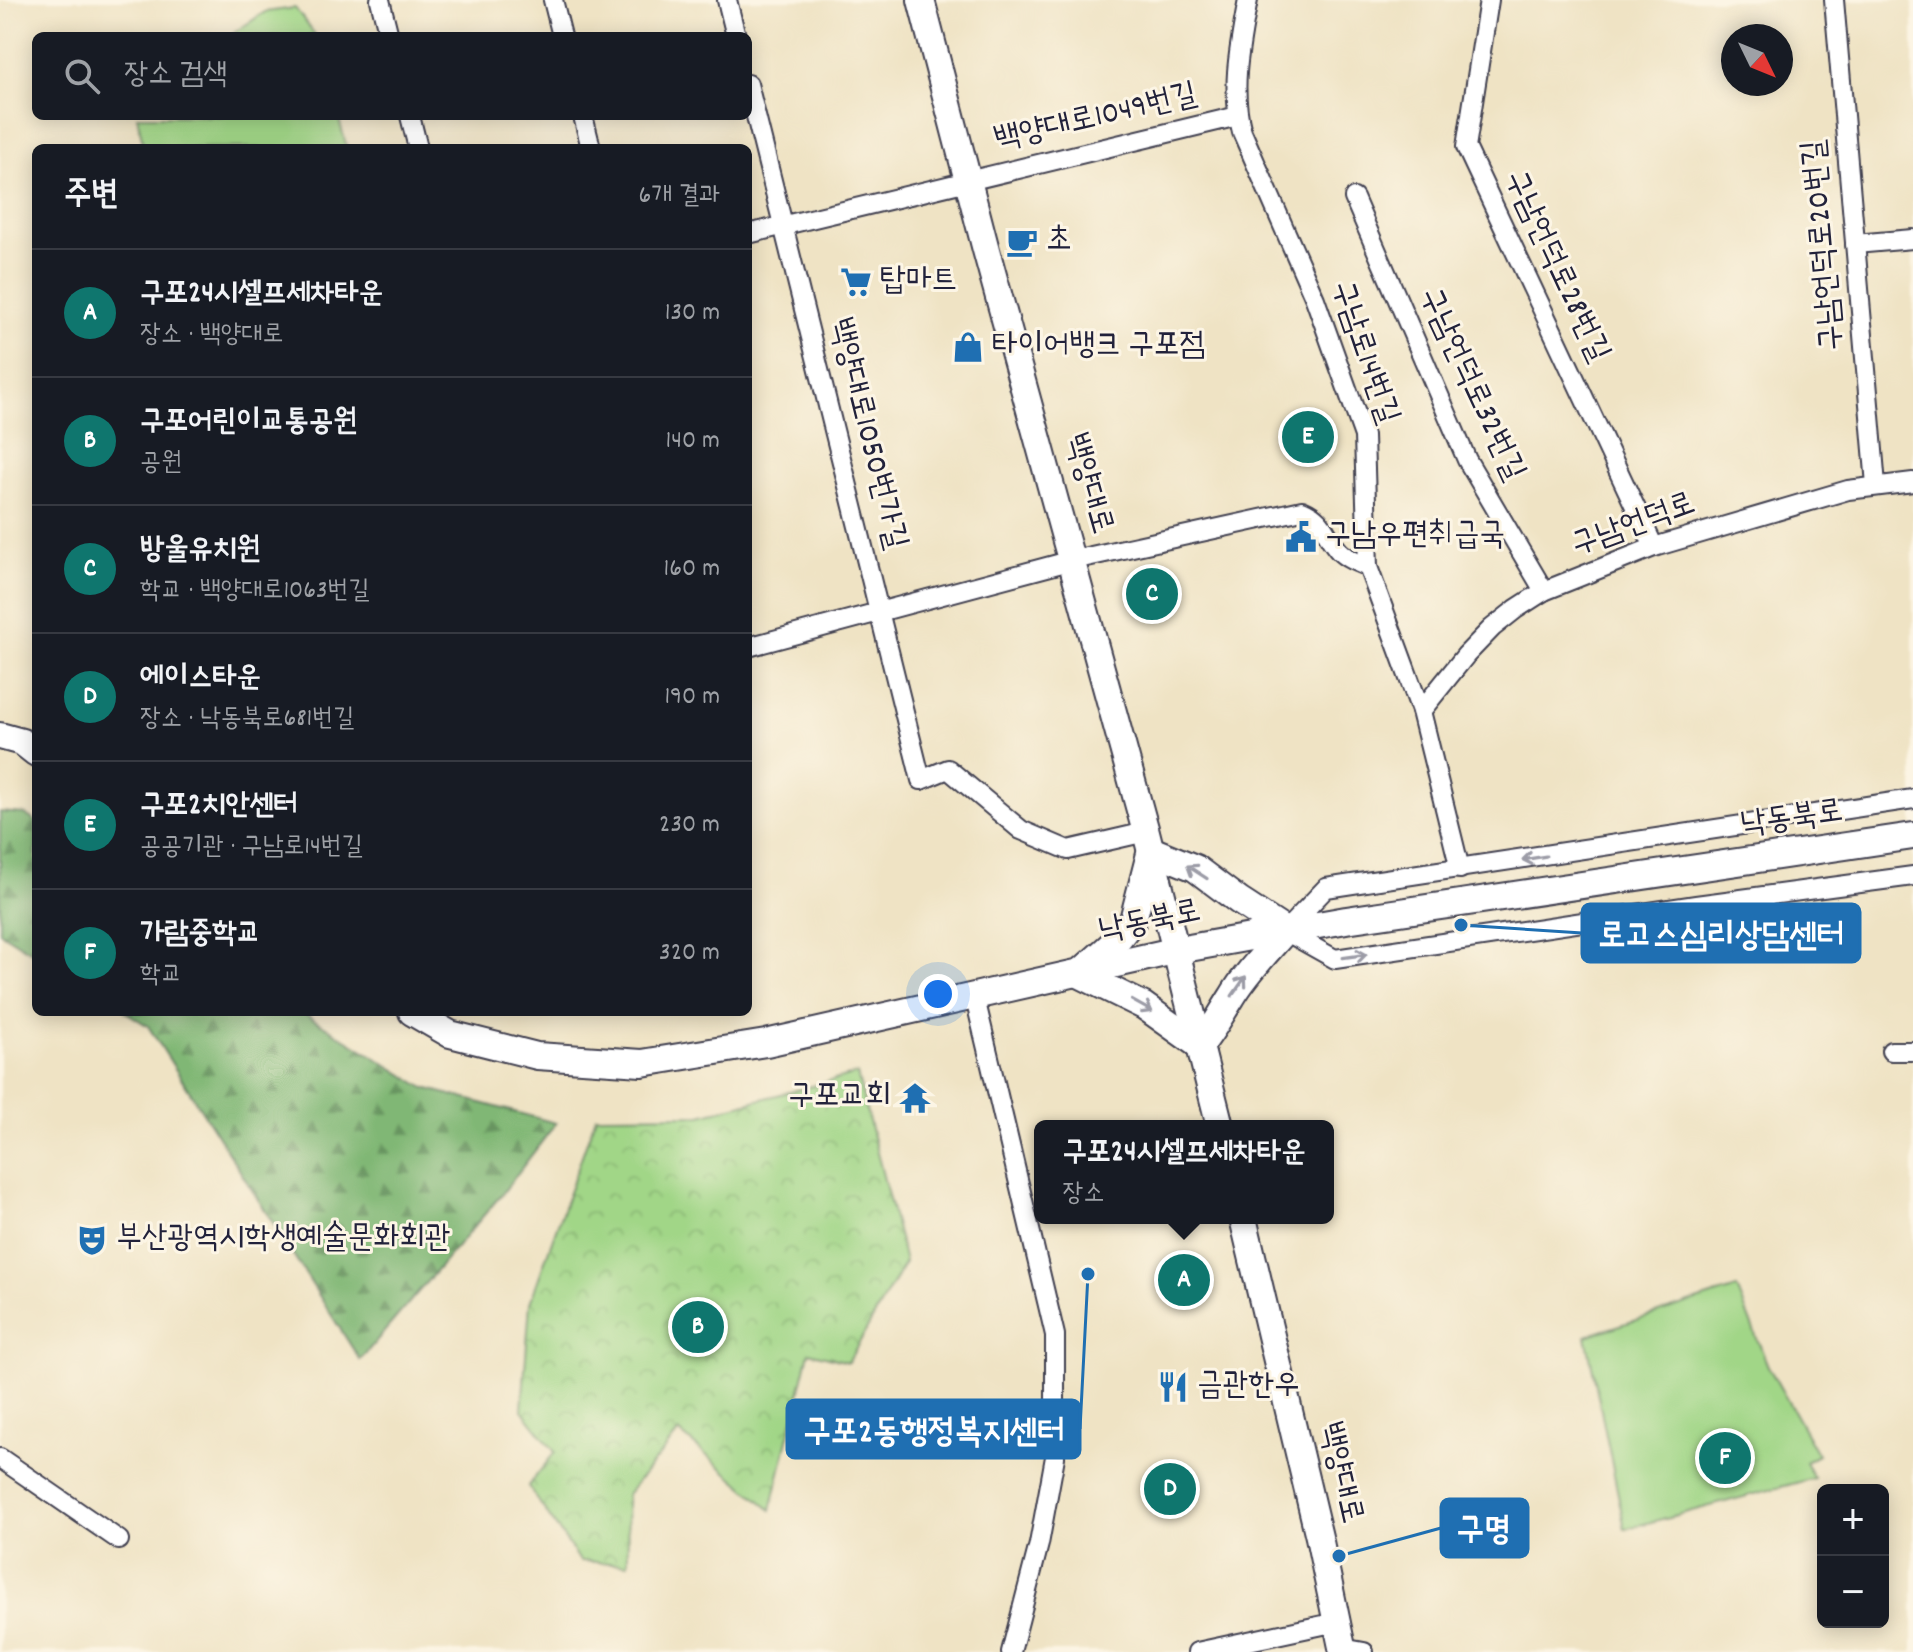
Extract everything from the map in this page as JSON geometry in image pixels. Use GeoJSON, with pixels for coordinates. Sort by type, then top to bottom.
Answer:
{"type":"FeatureCollection","features":[{"type":"Feature","properties":{"kind":"main road","name":"백양대로"},"geometry":{"type":"LineString","coordinates":[[921,0],[967,180],[1178,950],[1218,1120]]}},
{"type":"Feature","properties":{"kind":"main road"},"geometry":{"type":"LineString","coordinates":[[0,736],[22,742],[32,750]]}},
{"type":"Feature","properties":{"kind":"main road","name":"낙동북로"},"geometry":{"type":"LineString","coordinates":[[419,1016],[450,1034],[537,1056],[642,1063],[766,1043],[1178,950],[1346,920],[1913,836]]}},
{"type":"Feature","properties":{"kind":"main road"},"geometry":{"type":"LineString","coordinates":[[1149,841],[1195,868],[1285,931],[1249,973],[1217,1026],[1200,1046],[1144,1006],[1079,974],[1118,939],[1133,920],[1149,841]]}},
{"type":"Feature","properties":{"kind":"main road","name":"백양대로"},"geometry":{"type":"LineString","coordinates":[[1244,1224],[1347,1644]]}},
{"type":"Feature","properties":{"kind":"street"},"geometry":{"type":"LineString","coordinates":[[380,0],[388,32]]}},
{"type":"Feature","properties":{"kind":"street"},"geometry":{"type":"LineString","coordinates":[[553,0],[561,32]]}},
{"type":"Feature","properties":{"kind":"street"},"geometry":{"type":"LineString","coordinates":[[727,0],[735,32]]}},
{"type":"Feature","properties":{"kind":"street","name":"구남로14번길"},"geometry":{"type":"LineString","coordinates":[[1248,0],[1236,63],[1238,116],[1242,132],[1327,329],[1364,436],[1368,567],[1421,711],[1460,869]]}},
{"type":"Feature","properties":{"kind":"street","name":"구남언덕로28번길"},"geometry":{"type":"LineString","coordinates":[[1489,0],[1466,147],[1654,547]]}},
{"type":"Feature","properties":{"kind":"street","name":"구남언덕로20번길"},"geometry":{"type":"LineString","coordinates":[[1834,0],[1876,485]]}},
{"type":"Feature","properties":{"kind":"street","name":"백양대로1050번가길"},"geometry":{"type":"LineString","coordinates":[[752,100],[921,780],[948,769],[1021,830],[1068,850],[1149,841]]}},
{"type":"Feature","properties":{"kind":"street","name":"백양대로1049번길"},"geometry":{"type":"LineString","coordinates":[[752,233],[1238,116]]}},
{"type":"Feature","properties":{"kind":"street"},"geometry":{"type":"LineString","coordinates":[[411,120],[417,144]]}},
{"type":"Feature","properties":{"kind":"street"},"geometry":{"type":"LineString","coordinates":[[584,120],[590,144]]}},
{"type":"Feature","properties":{"kind":"street","name":"구남언덕로32번길"},"geometry":{"type":"LineString","coordinates":[[1354,198],[1467,460],[1544,591]]}},
{"type":"Feature","properties":{"kind":"street"},"geometry":{"type":"LineString","coordinates":[[1855,244],[1913,239]]}},
{"type":"Feature","properties":{"kind":"street","name":"구남언덕로"},"geometry":{"type":"LineString","coordinates":[[1421,711],[1492,628],[1544,591],[1654,547],[1848,490],[1913,482]]}},
{"type":"Feature","properties":{"kind":"street"},"geometry":{"type":"LineString","coordinates":[[752,646],[1073,560],[1302,510],[1322,523],[1339,551],[1368,567]]}},
{"type":"Feature","properties":{"kind":"street"},"geometry":{"type":"LineString","coordinates":[[1913,799],[1326,888],[1285,931],[1335,959],[1913,876]]}},
{"type":"Feature","properties":{"kind":"street"},"geometry":{"type":"LineString","coordinates":[[974,994],[1055,1335],[1055,1457],[1039,1544],[1011,1652]]}},
{"type":"Feature","properties":{"kind":"street"},"geometry":{"type":"LineString","coordinates":[[1891,1051],[1913,1051]]}},
{"type":"Feature","properties":{"kind":"street"},"geometry":{"type":"LineString","coordinates":[[0,1458],[119,1540]]}},
{"type":"Feature","properties":{"kind":"street"},"geometry":{"type":"LineString","coordinates":[[1197,1652],[1347,1644]]}},
{"type":"Feature","properties":{"kind":"green space"},"geometry":{"type":"Polygon","coordinates":[[[295,8],[313,32],[235,32],[265,12],[295,8]]]}},
{"type":"Feature","properties":{"kind":"green space"},"geometry":{"type":"Polygon","coordinates":[[[138,120],[339,120],[346,144],[143,144],[138,120]]]}},
{"type":"Feature","properties":{"kind":"green space"},"geometry":{"type":"Polygon","coordinates":[[[0,812],[25,814],[32,819],[32,952],[0,932],[0,812]]]}},
{"type":"Feature","properties":{"kind":"green space"},"geometry":{"type":"Polygon","coordinates":[[[132,1016],[308,1016],[425,1088],[556,1123],[501,1195],[360,1360],[148,1026],[132,1016]]]}},
{"type":"Feature","properties":{"kind":"green space"},"geometry":{"type":"Polygon","coordinates":[[[857,1074],[905,1262],[848,1362],[809,1352],[771,1510],[679,1432],[627,1494],[628,1564],[580,1561],[528,1486],[555,1452],[522,1410],[530,1303],[596,1116],[701,1115],[857,1074]]]}},
{"type":"Feature","properties":{"kind":"green space"},"geometry":{"type":"Polygon","coordinates":[[[1737,1288],[1768,1366],[1818,1455],[1805,1462],[1814,1478],[1625,1529],[1586,1336],[1737,1288]]]}},
{"type":"Feature","properties":{"kind":"place","name":"초"},"geometry":{"type":"Point","coordinates":[1022,242]}},
{"type":"Feature","properties":{"kind":"place","name":"탑마트"},"geometry":{"type":"Point","coordinates":[856,282]}},
{"type":"Feature","properties":{"kind":"place","name":"타이어뱅크 구포점"},"geometry":{"type":"Point","coordinates":[968,347]}},
{"type":"Feature","properties":{"kind":"place","name":"구포2치안센터"},"geometry":{"type":"Point","coordinates":[1308,437]}},
{"type":"Feature","properties":{"kind":"place","name":"구남우편취급국"},"geometry":{"type":"Point","coordinates":[1301,537]}},
{"type":"Feature","properties":{"kind":"place","name":"방울유치원"},"geometry":{"type":"Point","coordinates":[1152,594]}},
{"type":"Feature","properties":{"kind":"place","name":"로고스심리상담센터"},"geometry":{"type":"Point","coordinates":[1461,925]}},
{"type":"Feature","properties":{"kind":"place","name":"구포교회"},"geometry":{"type":"Point","coordinates":[915,1098]}},
{"type":"Feature","properties":{"kind":"place","name":"부산광역시학생예술문화회관"},"geometry":{"type":"Point","coordinates":[92,1240]}},
{"type":"Feature","properties":{"kind":"place","name":"구포2동행정복지센터"},"geometry":{"type":"Point","coordinates":[1088,1274]}},
{"type":"Feature","properties":{"kind":"place","name":"구포24시셀프세차타운"},"geometry":{"type":"Point","coordinates":[1184,1280]}},
{"type":"Feature","properties":{"kind":"place","name":"구포어린이교통공원"},"geometry":{"type":"Point","coordinates":[698,1327]}},
{"type":"Feature","properties":{"kind":"place","name":"금관한우"},"geometry":{"type":"Point","coordinates":[1173,1387]}},
{"type":"Feature","properties":{"kind":"place","name":"가람중학교"},"geometry":{"type":"Point","coordinates":[1725,1458]}},
{"type":"Feature","properties":{"kind":"place","name":"에이스타운"},"geometry":{"type":"Point","coordinates":[1170,1489]}},
{"type":"Feature","properties":{"kind":"place","name":"구명"},"geometry":{"type":"Point","coordinates":[1339,1556]}}]}
